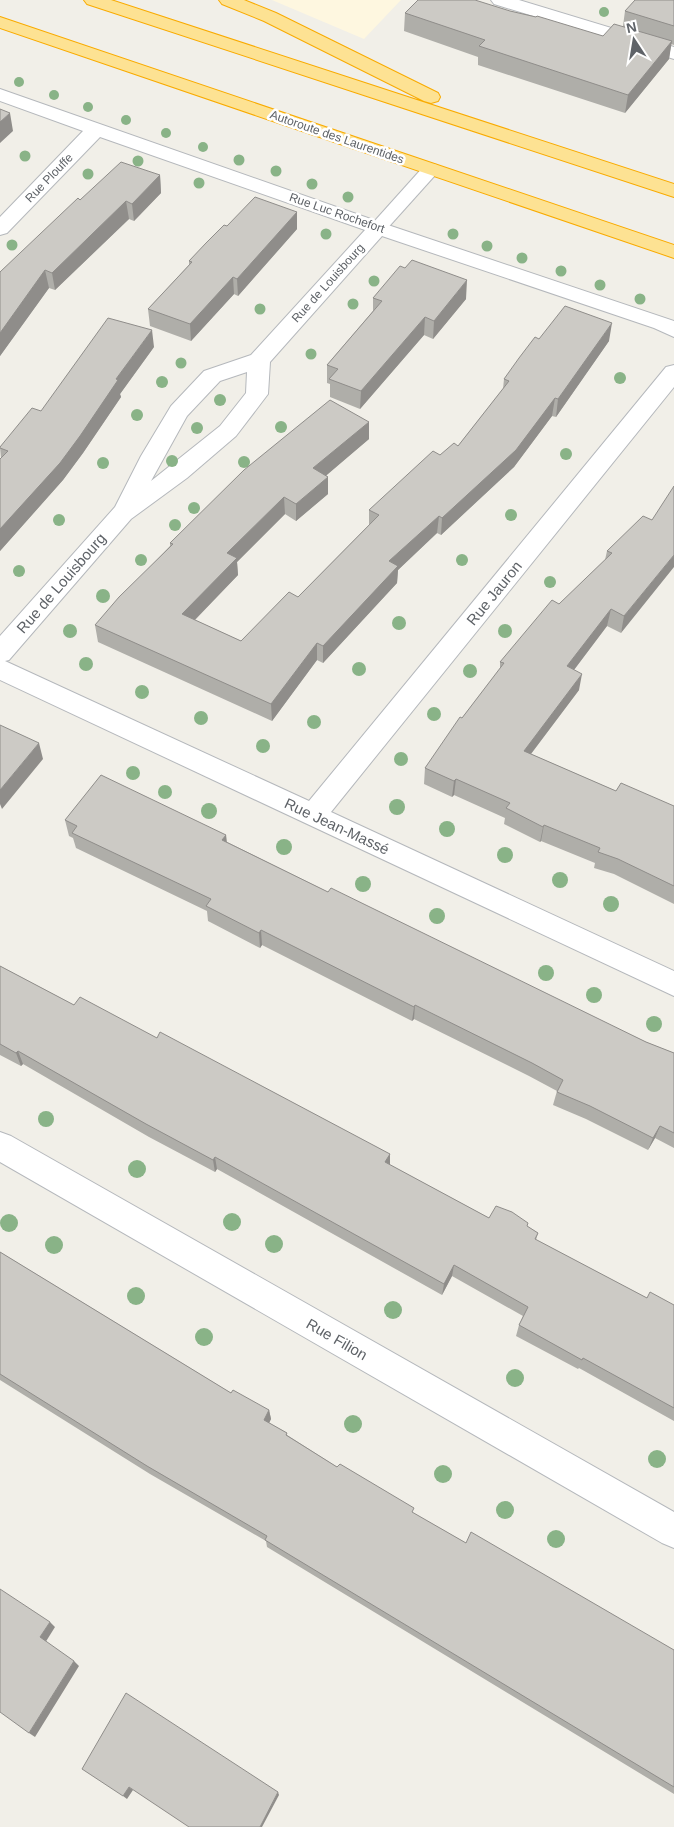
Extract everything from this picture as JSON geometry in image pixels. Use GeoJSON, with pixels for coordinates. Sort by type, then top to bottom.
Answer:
{"type":"FeatureCollection","features":[{"type":"Feature","properties":{"kind":"highway"},"geometry":{"type":"LineString","coordinates":[[93,0],[674,191]]}},
{"type":"Feature","properties":{"kind":"highway"},"geometry":{"type":"LineString","coordinates":[[228,0],[270,17],[522,141]]}},
{"type":"Feature","properties":{"kind":"highway","name":"Autoroute des Laurentides"},"geometry":{"type":"LineString","coordinates":[[0,22],[674,252]]}},
{"type":"Feature","properties":{"kind":"street"},"geometry":{"type":"LineString","coordinates":[[500,0],[674,53]]}},
{"type":"Feature","properties":{"kind":"street","name":"Rue Luc Rochefort"},"geometry":{"type":"LineString","coordinates":[[0,95],[378,228],[662,323],[674,330]]}},
{"type":"Feature","properties":{"kind":"street","name":"Rue Plouffe"},"geometry":{"type":"LineString","coordinates":[[0,229],[97,128]]}},
{"type":"Feature","properties":{"kind":"street","name":"Rue de Louisbourg"},"geometry":{"type":"LineString","coordinates":[[123,513],[152,456],[179,411],[212,376],[259,360],[378,228]]}},
{"type":"Feature","properties":{"kind":"street","name":"Rue de Louisbourg"},"geometry":{"type":"LineString","coordinates":[[0,653],[123,513],[179,472],[228,431],[257,394],[259,360]]}},
{"type":"Feature","properties":{"kind":"street","name":"Rue Jauron"},"geometry":{"type":"LineString","coordinates":[[314,814],[674,372]]}},
{"type":"Feature","properties":{"kind":"street","name":"Rue Jean-Massé"},"geometry":{"type":"LineString","coordinates":[[0,669],[314,814],[674,984]]}},
{"type":"Feature","properties":{"kind":"street","name":"Rue Filion"},"geometry":{"type":"LineString","coordinates":[[0,1146],[674,1531]]}},
{"type":"Feature","properties":{"kind":"lane"},"geometry":{"type":"LineString","coordinates":[[378,228],[431,169]]}},
{"type":"Feature","properties":{"kind":"shaded area"},"geometry":{"type":"Polygon","coordinates":[[[272,0],[401,0],[364,39],[272,0]]]}},
{"type":"Feature","properties":{"kind":"building"},"geometry":{"type":"Polygon","coordinates":[[[418,0],[475,0],[603,36],[614,24],[672,41],[628,95],[479,46],[485,40],[405,13],[418,0]]]}},
{"type":"Feature","properties":{"kind":"building"},"geometry":{"type":"Polygon","coordinates":[[[635,0],[674,0],[674,26],[625,11],[635,0]]]}},
{"type":"Feature","properties":{"kind":"building"},"geometry":{"type":"Polygon","coordinates":[[[0,109],[10,113],[0,122],[0,109]]]}},
{"type":"Feature","properties":{"kind":"building"},"geometry":{"type":"Polygon","coordinates":[[[121,162],[160,175],[132,204],[126,201],[52,273],[45,270],[0,333],[0,272],[78,198],[80,200],[121,162]]]}},
{"type":"Feature","properties":{"kind":"building"},"geometry":{"type":"Polygon","coordinates":[[[255,197],[297,212],[237,279],[233,277],[190,324],[148,309],[192,262],[189,261],[206,243],[224,225],[227,226],[255,197]]]}},
{"type":"Feature","properties":{"kind":"building"},"geometry":{"type":"Polygon","coordinates":[[[412,260],[467,280],[434,321],[425,317],[361,391],[329,379],[338,369],[327,365],[382,301],[373,298],[400,266],[405,268],[412,260]]]}},
{"type":"Feature","properties":{"kind":"building"},"geometry":{"type":"Polygon","coordinates":[[[565,306],[612,323],[558,399],[555,398],[516,450],[442,518],[439,516],[389,561],[398,566],[323,646],[317,643],[271,704],[95,625],[119,597],[173,544],[170,543],[244,470],[330,400],[369,422],[313,468],[328,477],[296,504],[284,497],[227,553],[237,558],[182,614],[241,641],[289,592],[298,597],[379,515],[369,510],[433,451],[440,455],[454,443],[458,446],[509,381],[504,379],[535,337],[539,339],[565,306]]]}},
{"type":"Feature","properties":{"kind":"building"},"geometry":{"type":"Polygon","coordinates":[[[108,318],[152,330],[116,379],[118,380],[60,463],[0,529],[0,459],[8,451],[0,447],[32,408],[41,411],[108,318]]]}},
{"type":"Feature","properties":{"kind":"building"},"geometry":{"type":"Polygon","coordinates":[[[674,486],[674,555],[624,616],[611,609],[567,666],[582,674],[524,751],[616,791],[621,783],[674,806],[674,886],[618,859],[598,852],[600,848],[544,825],[543,827],[506,808],[510,803],[456,779],[454,781],[425,768],[460,717],[462,718],[504,663],[500,662],[552,600],[559,604],[612,553],[607,551],[643,516],[652,520],[674,486]]]}},
{"type":"Feature","properties":{"kind":"building"},"geometry":{"type":"Polygon","coordinates":[[[0,725],[39,743],[0,790],[0,725]]]}},
{"type":"Feature","properties":{"kind":"building"},"geometry":{"type":"Polygon","coordinates":[[[101,775],[226,835],[222,840],[328,892],[331,888],[646,1042],[674,1053],[674,1133],[660,1126],[653,1138],[590,1106],[557,1092],[563,1080],[532,1063],[415,1005],[414,1007],[261,930],[259,933],[206,906],[211,899],[72,833],[77,826],[65,820],[101,775]]]}},
{"type":"Feature","properties":{"kind":"building"},"geometry":{"type":"Polygon","coordinates":[[[0,966],[74,1005],[80,997],[157,1038],[160,1032],[390,1154],[385,1162],[489,1218],[496,1206],[512,1212],[538,1233],[535,1239],[647,1298],[650,1292],[674,1305],[674,1408],[519,1325],[528,1307],[454,1265],[444,1284],[215,1157],[213,1160],[18,1051],[16,1053],[0,1044],[0,966]]]}},
{"type":"Feature","properties":{"kind":"building"},"geometry":{"type":"Polygon","coordinates":[[[0,1252],[231,1393],[233,1390],[269,1410],[264,1420],[287,1433],[286,1435],[337,1467],[340,1464],[414,1508],[412,1512],[466,1543],[471,1532],[674,1650],[674,1787],[265,1540],[267,1536],[147,1466],[0,1374],[0,1252]]]}},
{"type":"Feature","properties":{"kind":"building"},"geometry":{"type":"Polygon","coordinates":[[[0,1589],[50,1622],[40,1637],[74,1661],[29,1733],[0,1712],[0,1589]]]}},
{"type":"Feature","properties":{"kind":"building"},"geometry":{"type":"Polygon","coordinates":[[[126,1693],[278,1792],[260,1827],[189,1827],[129,1787],[123,1796],[82,1769],[126,1693]]]}}]}
